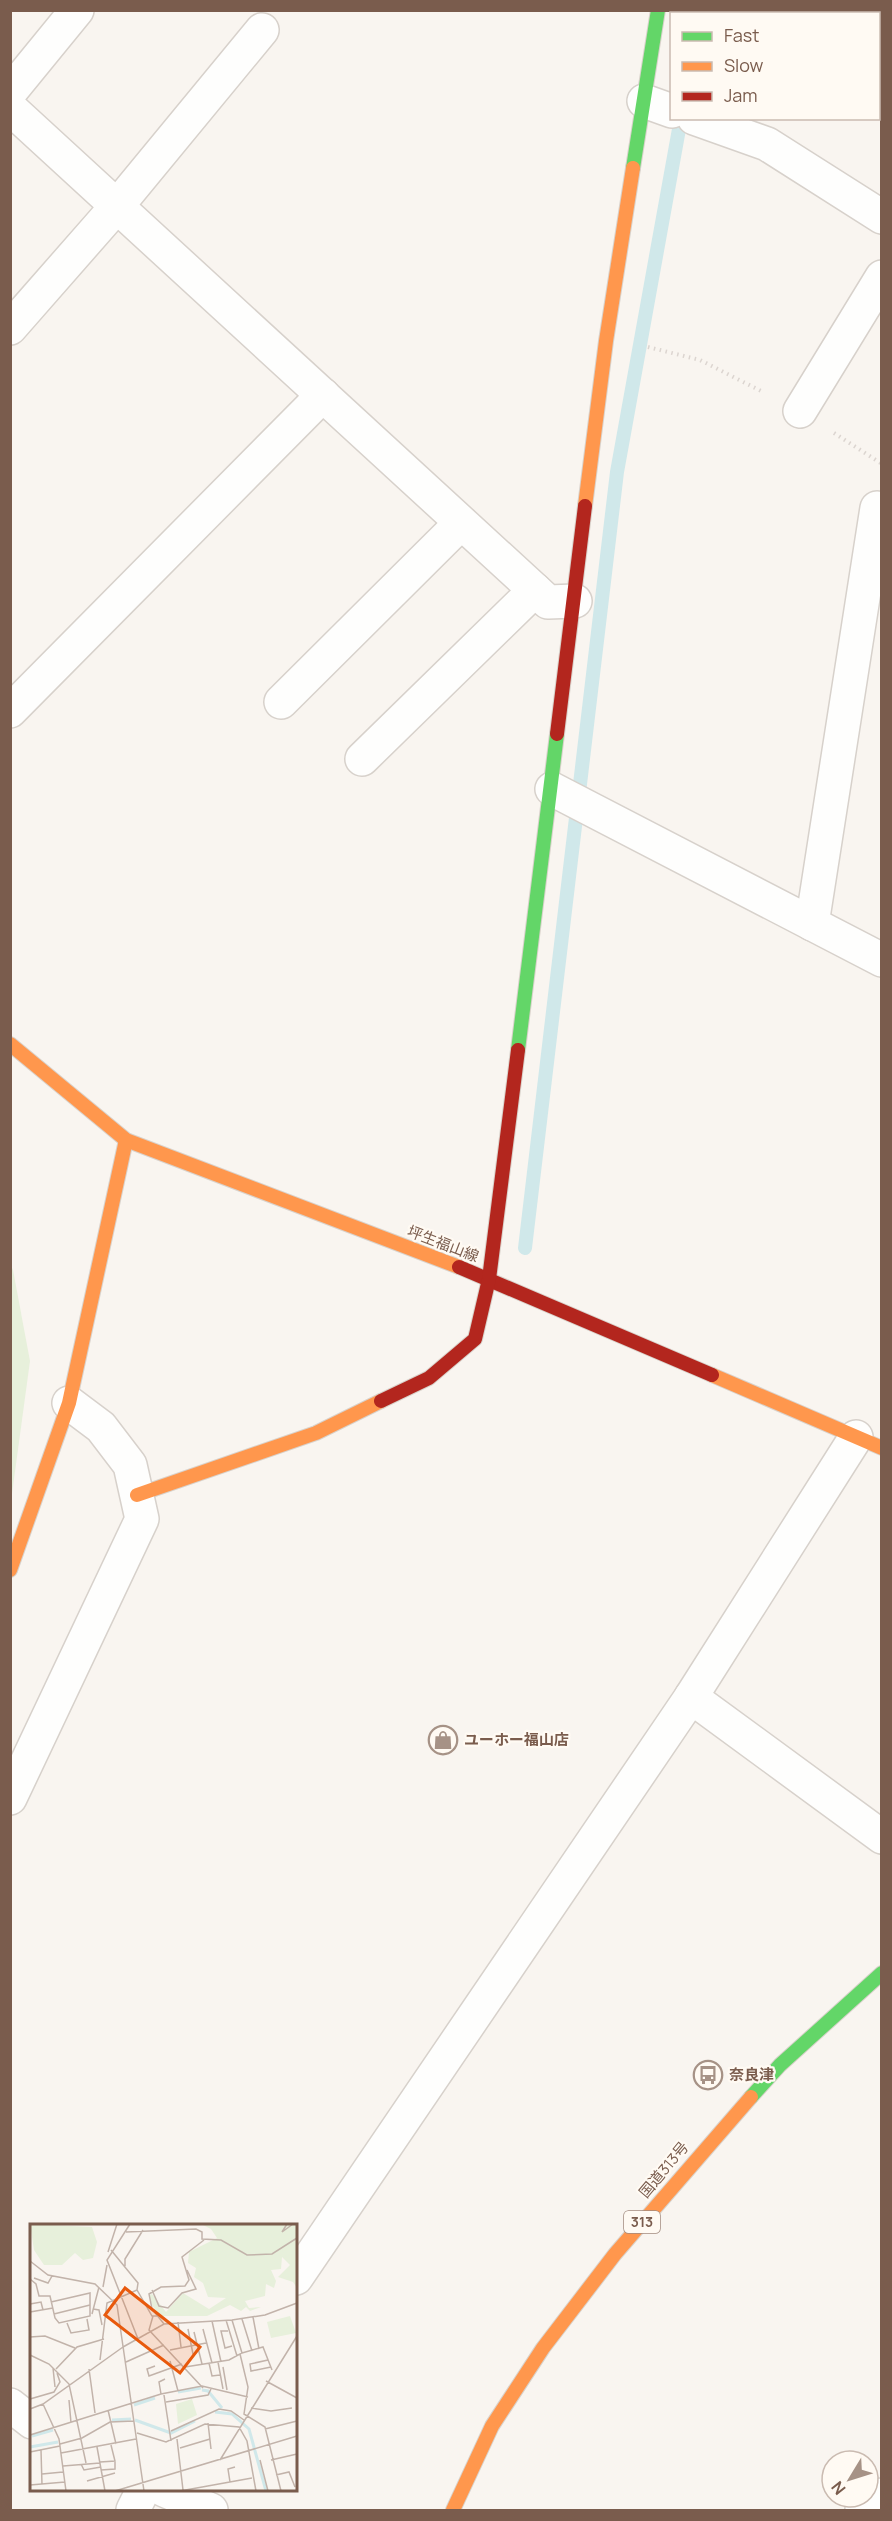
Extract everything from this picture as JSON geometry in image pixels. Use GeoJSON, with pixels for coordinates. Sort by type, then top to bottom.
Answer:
{"type":"FeatureCollection","features":[{"type":"Feature","properties":{"kind":"main road"},"geometry":{"type":"LineString","coordinates":[[137,1496],[316,1433],[429,1378],[475,1339],[489,1279],[554,790],[606,341],[658,106],[658,10]]}},
{"type":"Feature","properties":{"kind":"main road","name":"坪生福山線"},"geometry":{"type":"LineString","coordinates":[[10,1044],[126,1140],[489,1279],[869,1442]]}},
{"type":"Feature","properties":{"kind":"main road"},"geometry":{"type":"LineString","coordinates":[[10,1570],[69,1403],[126,1140]]}},
{"type":"Feature","properties":{"kind":"main road","name":"国道313号"},"geometry":{"type":"LineString","coordinates":[[453,2511],[492,2426],[543,2348],[615,2254],[780,2065],[882,1973]]}},
{"type":"Feature","properties":{"kind":"street"},"geometry":{"type":"LineString","coordinates":[[10,92],[77,10]]}},
{"type":"Feature","properties":{"kind":"street"},"geometry":{"type":"LineString","coordinates":[[10,328],[117,206],[262,30]]}},
{"type":"Feature","properties":{"kind":"street"},"geometry":{"type":"LineString","coordinates":[[10,108],[548,602],[575,601]]}},
{"type":"Feature","properties":{"kind":"street"},"geometry":{"type":"LineString","coordinates":[[698,120],[767,144],[882,217]]}},
{"type":"Feature","properties":{"kind":"street"},"geometry":{"type":"LineString","coordinates":[[800,411],[882,277]]}},
{"type":"Feature","properties":{"kind":"street"},"geometry":{"type":"LineString","coordinates":[[10,711],[323,395]]}},
{"type":"Feature","properties":{"kind":"street"},"geometry":{"type":"LineString","coordinates":[[813,924],[877,508]]}},
{"type":"Feature","properties":{"kind":"street"},"geometry":{"type":"LineString","coordinates":[[281,702],[461,523]]}},
{"type":"Feature","properties":{"kind":"street"},"geometry":{"type":"LineString","coordinates":[[362,759],[535,590]]}},
{"type":"Feature","properties":{"kind":"street"},"geometry":{"type":"LineString","coordinates":[[554,790],[882,960]]}},
{"type":"Feature","properties":{"kind":"street"},"geometry":{"type":"LineString","coordinates":[[10,1798],[142,1519],[130,1465],[101,1427],[69,1403]]}},
{"type":"Feature","properties":{"kind":"street"},"geometry":{"type":"LineString","coordinates":[[297,2277],[692,1697],[869,1442]]}},
{"type":"Feature","properties":{"kind":"street"},"geometry":{"type":"LineString","coordinates":[[692,1697],[882,1837]]}},
{"type":"Feature","properties":{"kind":"street"},"geometry":{"type":"LineString","coordinates":[[10,2405],[30,2420]]}},
{"type":"Feature","properties":{"kind":"street"},"geometry":{"type":"LineString","coordinates":[[134,2511],[143,2491]]}},
{"type":"Feature","properties":{"kind":"street"},"geometry":{"type":"LineString","coordinates":[[166,2491],[211,2511]]}},
{"type":"Feature","properties":{"kind":"street"},"geometry":{"type":"LineString","coordinates":[[862,2511],[882,2495]]}},
{"type":"Feature","properties":{"kind":"green space"},"geometry":{"type":"Polygon","coordinates":[[[11,1266],[30,1361],[11,1501],[11,1266]]]}},
{"type":"Feature","properties":{"kind":"waterway"},"geometry":{"type":"LineString","coordinates":[[525,1248],[617,472],[681,120]]}},
{"type":"Feature","properties":{"kind":"traffic: fast"},"geometry":{"type":"LineString","coordinates":[[633,168],[658,10]]}},
{"type":"Feature","properties":{"kind":"traffic: fast"},"geometry":{"type":"LineString","coordinates":[[518,1050],[557,734]]}},
{"type":"Feature","properties":{"kind":"traffic: fast"},"geometry":{"type":"LineString","coordinates":[[751,2097],[780,2065],[882,1973]]}},
{"type":"Feature","properties":{"kind":"traffic: slow"},"geometry":{"type":"LineString","coordinates":[[585,506],[606,341],[633,168]]}},
{"type":"Feature","properties":{"kind":"traffic: slow"},"geometry":{"type":"LineString","coordinates":[[10,1044],[126,1140],[459,1267]]}},
{"type":"Feature","properties":{"kind":"traffic: slow"},"geometry":{"type":"LineString","coordinates":[[10,1570],[69,1403],[126,1140]]}},
{"type":"Feature","properties":{"kind":"traffic: slow"},"geometry":{"type":"LineString","coordinates":[[712,1375],[882,1448]]}},
{"type":"Feature","properties":{"kind":"traffic: slow"},"geometry":{"type":"LineString","coordinates":[[137,1495],[316,1433],[381,1401]]}},
{"type":"Feature","properties":{"kind":"traffic: slow"},"geometry":{"type":"LineString","coordinates":[[453,2510],[492,2426],[543,2348],[615,2254],[751,2097]]}},
{"type":"Feature","properties":{"kind":"traffic: jam"},"geometry":{"type":"LineString","coordinates":[[557,734],[585,506]]}},
{"type":"Feature","properties":{"kind":"traffic: jam"},"geometry":{"type":"LineString","coordinates":[[381,1401],[429,1378],[475,1339],[489,1279],[518,1050]]}},
{"type":"Feature","properties":{"kind":"traffic: jam"},"geometry":{"type":"LineString","coordinates":[[459,1267],[712,1375]]}},
{"type":"Feature","properties":{"kind":"place","name":"ユーホー福山店"},"geometry":{"type":"Point","coordinates":[443,1740]}},
{"type":"Feature","properties":{"kind":"place","name":"奈良津"},"geometry":{"type":"Point","coordinates":[708,2075]}}]}
